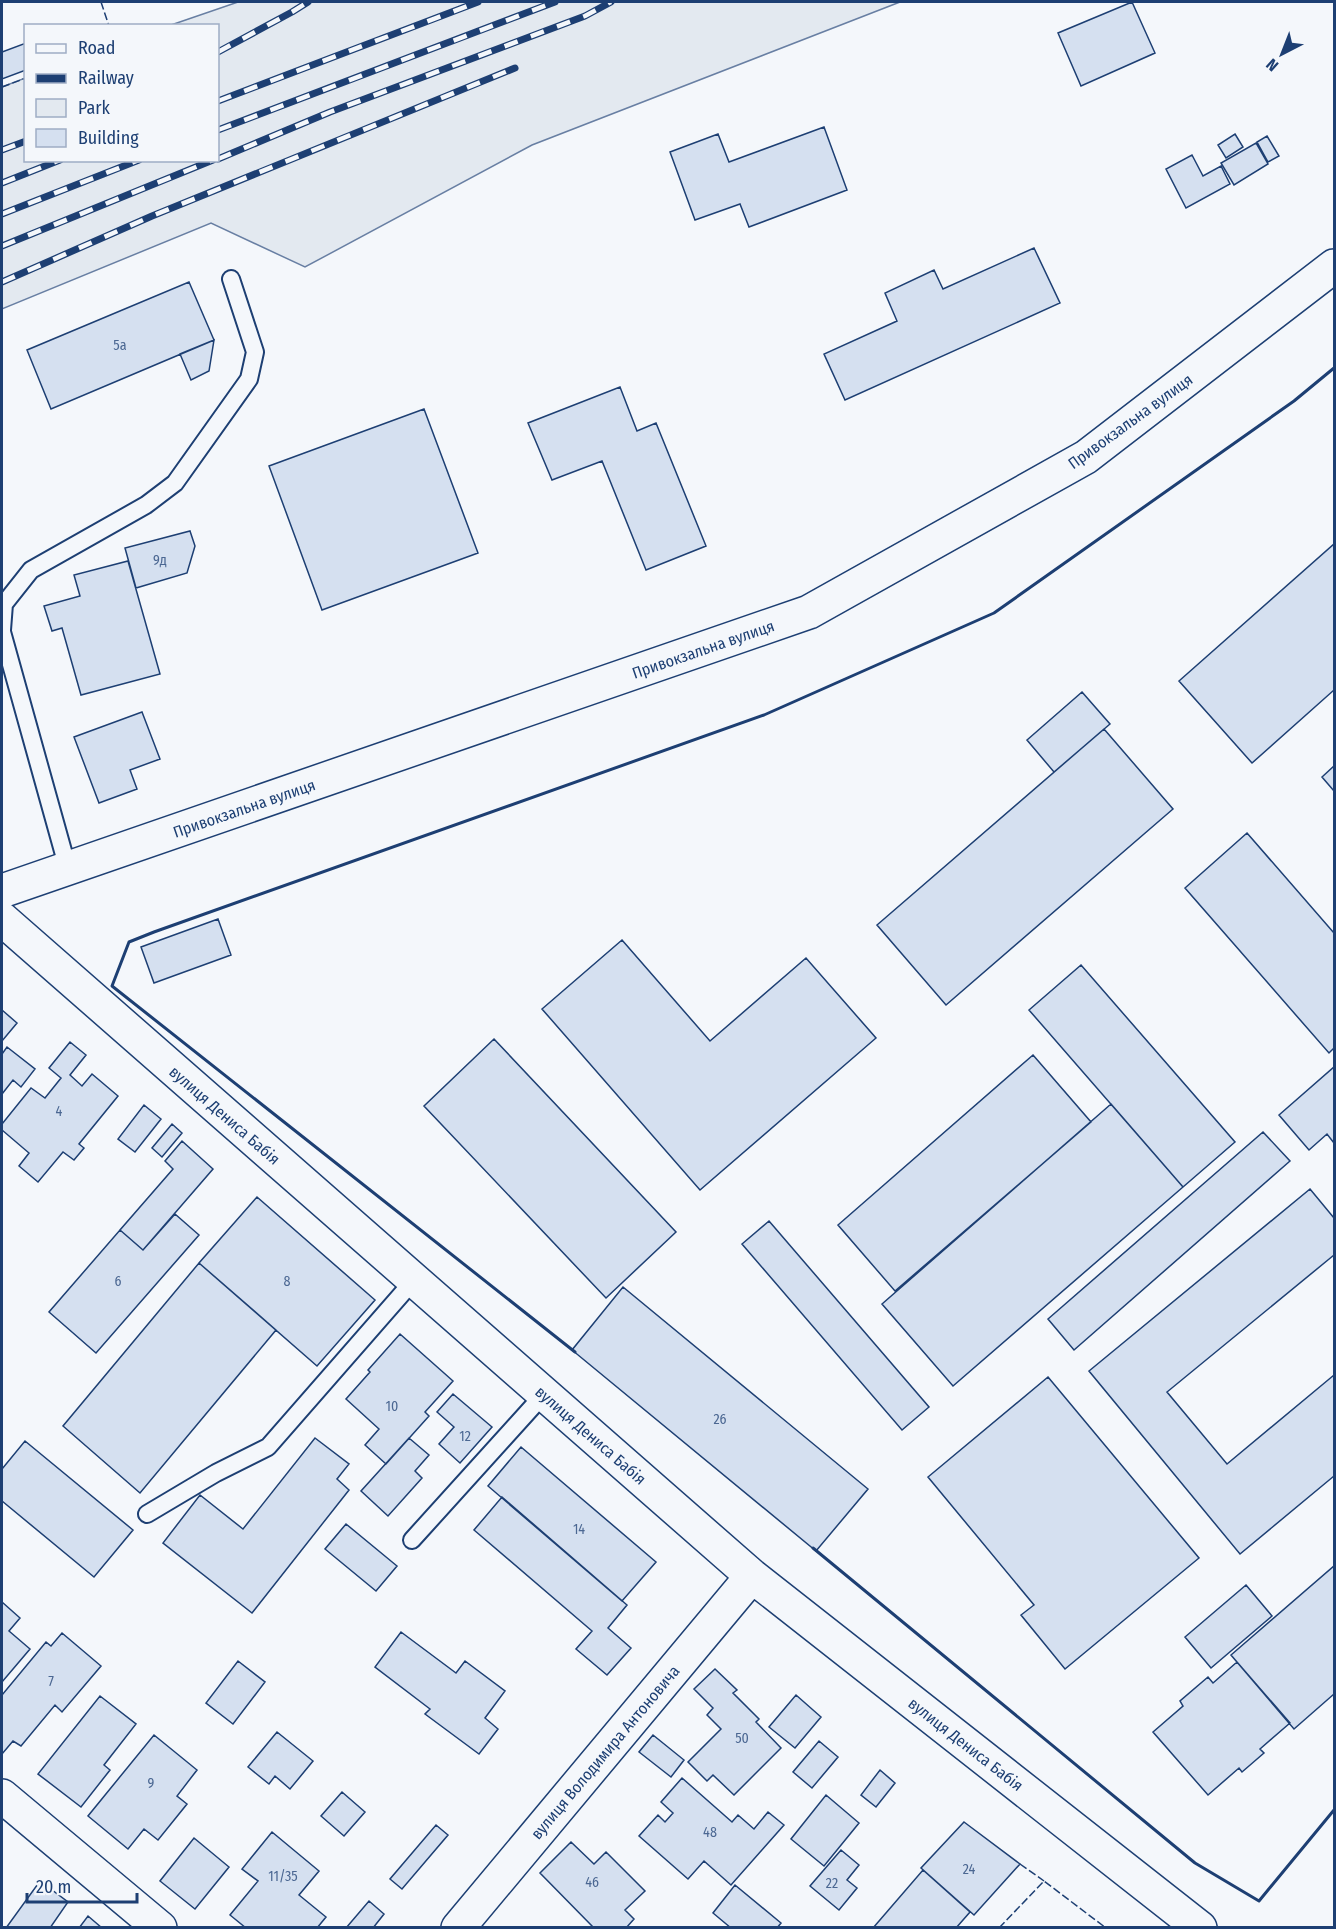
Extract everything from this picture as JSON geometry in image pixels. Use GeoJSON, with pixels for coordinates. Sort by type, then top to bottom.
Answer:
{"type":"FeatureCollection","features":[{"type":"Feature","properties":{"kind":"street","name":"Привокзальна вулиця"},"geometry":{"type":"LineString","coordinates":[[2,891],[809,612],[1086,457],[1335,266]]}},
{"type":"Feature","properties":{"kind":"street","name":"вулиця Дениса Бабія"},"geometry":{"type":"LineString","coordinates":[[2,919],[753,1576],[1200,1928]]}},
{"type":"Feature","properties":{"kind":"street","name":"вулиця Володимира Антоновича"},"geometry":{"type":"LineString","coordinates":[[458,1928],[753,1576]]}},
{"type":"Feature","properties":{"kind":"street"},"geometry":{"type":"LineString","coordinates":[[2,1796],[160,1928]]}},
{"type":"Feature","properties":{"kind":"lane"},"geometry":{"type":"LineString","coordinates":[[68,868],[2,631],[4,604],[31,570],[146,505],[175,483],[249,379],[255,352],[231,279]]}},
{"type":"Feature","properties":{"kind":"lane"},"geometry":{"type":"LineString","coordinates":[[147,1514],[216,1473],[268,1447],[414,1280]]}},
{"type":"Feature","properties":{"kind":"lane"},"geometry":{"type":"LineString","coordinates":[[412,1540],[544,1394]]}},
{"type":"Feature","properties":{"kind":"green space"},"geometry":{"type":"Polygon","coordinates":[[[238,2],[900,2],[532,145],[305,267],[211,223],[2,309],[2,87],[24,78],[24,162],[219,162],[219,24],[174,24],[238,2]]]}},
{"type":"Feature","properties":{"kind":"building"},"geometry":{"type":"Polygon","coordinates":[[[1132,2],[1155,53],[1081,86],[1058,33],[1132,2]]]}},
{"type":"Feature","properties":{"kind":"building"},"geometry":{"type":"Polygon","coordinates":[[[24,44],[24,71],[2,79],[2,52],[24,44]]]}},
{"type":"Feature","properties":{"kind":"building"},"geometry":{"type":"Polygon","coordinates":[[[824,127],[847,190],[749,227],[740,204],[695,220],[670,152],[718,134],[729,162],[824,127]]]}},
{"type":"Feature","properties":{"kind":"building"},"geometry":{"type":"Polygon","coordinates":[[[1235,134],[1243,147],[1226,158],[1218,145],[1235,134]]]}},
{"type":"Feature","properties":{"kind":"building"},"geometry":{"type":"Polygon","coordinates":[[[1267,136],[1279,156],[1268,162],[1257,142],[1267,136]]]}},
{"type":"Feature","properties":{"kind":"building"},"geometry":{"type":"Polygon","coordinates":[[[1256,143],[1268,164],[1234,185],[1221,163],[1256,143]]]}},
{"type":"Feature","properties":{"kind":"building"},"geometry":{"type":"Polygon","coordinates":[[[1192,155],[1203,176],[1221,166],[1230,184],[1186,208],[1166,169],[1192,155]]]}},
{"type":"Feature","properties":{"kind":"building"},"geometry":{"type":"Polygon","coordinates":[[[1034,248],[1060,303],[845,400],[824,354],[897,321],[885,293],[934,270],[943,289],[1034,248]]]}},
{"type":"Feature","properties":{"kind":"building"},"geometry":{"type":"Polygon","coordinates":[[[189,282],[214,340],[51,409],[27,350],[189,282]]]}},
{"type":"Feature","properties":{"kind":"building"},"geometry":{"type":"Polygon","coordinates":[[[214,340],[209,371],[191,380],[180,354],[214,340]]]}},
{"type":"Feature","properties":{"kind":"building"},"geometry":{"type":"Polygon","coordinates":[[[620,387],[637,431],[656,423],[706,546],[646,570],[602,461],[552,480],[528,423],[620,387]]]}},
{"type":"Feature","properties":{"kind":"building"},"geometry":{"type":"Polygon","coordinates":[[[424,409],[478,553],[322,610],[269,466],[424,409]]]}},
{"type":"Feature","properties":{"kind":"building"},"geometry":{"type":"Polygon","coordinates":[[[190,531],[195,546],[187,573],[136,588],[125,548],[190,531]]]}},
{"type":"Feature","properties":{"kind":"building"},"geometry":{"type":"Polygon","coordinates":[[[1334,544],[1334,690],[1252,763],[1179,681],[1334,544]]]}},
{"type":"Feature","properties":{"kind":"building"},"geometry":{"type":"Polygon","coordinates":[[[128,561],[160,674],[81,695],[62,628],[52,631],[44,606],[80,596],[74,575],[128,561]]]}},
{"type":"Feature","properties":{"kind":"building"},"geometry":{"type":"Polygon","coordinates":[[[1082,692],[1110,724],[1054,772],[1027,740],[1082,692]]]}},
{"type":"Feature","properties":{"kind":"building"},"geometry":{"type":"Polygon","coordinates":[[[142,712],[160,759],[130,770],[137,789],[99,803],[74,737],[142,712]]]}},
{"type":"Feature","properties":{"kind":"building"},"geometry":{"type":"Polygon","coordinates":[[[1104,729],[1173,809],[946,1005],[877,925],[1104,729]]]}},
{"type":"Feature","properties":{"kind":"building"},"geometry":{"type":"Polygon","coordinates":[[[1334,766],[1334,791],[1322,777],[1334,766]]]}},
{"type":"Feature","properties":{"kind":"building"},"geometry":{"type":"Polygon","coordinates":[[[1247,833],[1334,933],[1334,1048],[1329,1053],[1185,888],[1247,833]]]}},
{"type":"Feature","properties":{"kind":"building"},"geometry":{"type":"Polygon","coordinates":[[[218,919],[231,955],[154,983],[141,947],[218,919]]]}},
{"type":"Feature","properties":{"kind":"building"},"geometry":{"type":"Polygon","coordinates":[[[622,940],[710,1041],[806,958],[876,1038],[700,1190],[542,1009],[622,940]]]}},
{"type":"Feature","properties":{"kind":"building"},"geometry":{"type":"Polygon","coordinates":[[[1081,965],[1235,1142],[1183,1187],[1029,1010],[1081,965]]]}},
{"type":"Feature","properties":{"kind":"building"},"geometry":{"type":"Polygon","coordinates":[[[2,1010],[17,1023],[2,1041],[2,1010]]]}},
{"type":"Feature","properties":{"kind":"building"},"geometry":{"type":"Polygon","coordinates":[[[494,1039],[676,1232],[606,1298],[424,1106],[494,1039]]]}},
{"type":"Feature","properties":{"kind":"building"},"geometry":{"type":"Polygon","coordinates":[[[70,1042],[86,1055],[70,1075],[82,1086],[92,1074],[118,1096],[79,1144],[84,1148],[74,1160],[63,1152],[38,1182],[19,1166],[29,1153],[2,1130],[2,1124],[31,1088],[45,1098],[61,1078],[49,1068],[70,1042]]]}},
{"type":"Feature","properties":{"kind":"building"},"geometry":{"type":"Polygon","coordinates":[[[7,1047],[35,1069],[21,1087],[13,1080],[2,1094],[2,1054],[7,1047]]]}},
{"type":"Feature","properties":{"kind":"building"},"geometry":{"type":"Polygon","coordinates":[[[1033,1055],[1091,1122],[895,1291],[838,1225],[1033,1055]]]}},
{"type":"Feature","properties":{"kind":"building"},"geometry":{"type":"Polygon","coordinates":[[[1334,1067],[1334,1143],[1327,1134],[1309,1150],[1279,1115],[1334,1067]]]}},
{"type":"Feature","properties":{"kind":"building"},"geometry":{"type":"Polygon","coordinates":[[[1111,1104],[1183,1187],[953,1386],[882,1304],[1111,1104]]]}},
{"type":"Feature","properties":{"kind":"building"},"geometry":{"type":"Polygon","coordinates":[[[144,1105],[161,1119],[135,1152],[118,1139],[144,1105]]]}},
{"type":"Feature","properties":{"kind":"building"},"geometry":{"type":"Polygon","coordinates":[[[172,1124],[182,1133],[162,1157],[152,1148],[172,1124]]]}},
{"type":"Feature","properties":{"kind":"building"},"geometry":{"type":"Polygon","coordinates":[[[1263,1132],[1290,1161],[1074,1350],[1048,1319],[1263,1132]]]}},
{"type":"Feature","properties":{"kind":"building"},"geometry":{"type":"Polygon","coordinates":[[[182,1141],[213,1169],[143,1250],[120,1230],[173,1169],[165,1161],[182,1141]]]}},
{"type":"Feature","properties":{"kind":"building"},"geometry":{"type":"Polygon","coordinates":[[[1310,1189],[1334,1218],[1334,1255],[1167,1392],[1227,1464],[1334,1375],[1334,1476],[1240,1554],[1089,1371],[1310,1189]]]}},
{"type":"Feature","properties":{"kind":"building"},"geometry":{"type":"Polygon","coordinates":[[[257,1197],[375,1300],[317,1366],[199,1263],[257,1197]]]}},
{"type":"Feature","properties":{"kind":"building"},"geometry":{"type":"Polygon","coordinates":[[[175,1214],[199,1235],[96,1353],[49,1312],[120,1230],[143,1250],[175,1214]]]}},
{"type":"Feature","properties":{"kind":"building"},"geometry":{"type":"Polygon","coordinates":[[[769,1221],[929,1407],[902,1430],[742,1244],[769,1221]]]}},
{"type":"Feature","properties":{"kind":"building"},"geometry":{"type":"Polygon","coordinates":[[[199,1263],[276,1330],[140,1493],[63,1426],[199,1263]]]}},
{"type":"Feature","properties":{"kind":"building"},"geometry":{"type":"Polygon","coordinates":[[[623,1287],[868,1489],[816,1551],[572,1350],[623,1287]]]}},
{"type":"Feature","properties":{"kind":"building"},"geometry":{"type":"Polygon","coordinates":[[[400,1334],[453,1381],[425,1412],[429,1416],[386,1464],[365,1445],[379,1429],[346,1399],[400,1334]]]}},
{"type":"Feature","properties":{"kind":"building"},"geometry":{"type":"Polygon","coordinates":[[[1048,1377],[1199,1558],[1065,1669],[1021,1615],[1034,1605],[928,1477],[1048,1377]]]}},
{"type":"Feature","properties":{"kind":"building"},"geometry":{"type":"Polygon","coordinates":[[[453,1394],[492,1427],[460,1463],[439,1444],[454,1427],[437,1412],[453,1394]]]}},
{"type":"Feature","properties":{"kind":"building"},"geometry":{"type":"Polygon","coordinates":[[[315,1438],[349,1464],[337,1479],[349,1490],[252,1613],[163,1543],[200,1495],[243,1529],[315,1438]]]}},
{"type":"Feature","properties":{"kind":"building"},"geometry":{"type":"Polygon","coordinates":[[[409,1438],[429,1455],[415,1471],[422,1478],[388,1516],[361,1491],[409,1438]]]}},
{"type":"Feature","properties":{"kind":"building"},"geometry":{"type":"Polygon","coordinates":[[[25,1441],[133,1530],[94,1577],[2,1501],[2,1469],[25,1441]]]}},
{"type":"Feature","properties":{"kind":"building"},"geometry":{"type":"Polygon","coordinates":[[[521,1447],[656,1562],[622,1601],[488,1486],[521,1447]]]}},
{"type":"Feature","properties":{"kind":"building"},"geometry":{"type":"Polygon","coordinates":[[[502,1497],[627,1605],[608,1628],[631,1648],[607,1675],[576,1649],[592,1631],[474,1530],[502,1497]]]}},
{"type":"Feature","properties":{"kind":"building"},"geometry":{"type":"Polygon","coordinates":[[[346,1524],[397,1566],[376,1591],[325,1549],[346,1524]]]}},
{"type":"Feature","properties":{"kind":"building"},"geometry":{"type":"Polygon","coordinates":[[[1334,1566],[1334,1694],[1294,1729],[1231,1655],[1334,1566]]]}},
{"type":"Feature","properties":{"kind":"building"},"geometry":{"type":"Polygon","coordinates":[[[1246,1585],[1272,1616],[1211,1668],[1185,1637],[1246,1585]]]}},
{"type":"Feature","properties":{"kind":"building"},"geometry":{"type":"Polygon","coordinates":[[[2,1602],[20,1618],[9,1631],[30,1649],[2,1682],[2,1602]]]}},
{"type":"Feature","properties":{"kind":"building"},"geometry":{"type":"Polygon","coordinates":[[[401,1632],[456,1673],[465,1661],[505,1691],[485,1718],[498,1729],[479,1754],[425,1714],[430,1709],[375,1667],[401,1632]]]}},
{"type":"Feature","properties":{"kind":"building"},"geometry":{"type":"Polygon","coordinates":[[[62,1633],[101,1666],[62,1712],[55,1705],[21,1746],[13,1741],[2,1754],[2,1695],[46,1642],[51,1646],[62,1633]]]}},
{"type":"Feature","properties":{"kind":"building"},"geometry":{"type":"Polygon","coordinates":[[[238,1661],[265,1682],[233,1724],[206,1703],[238,1661]]]}},
{"type":"Feature","properties":{"kind":"building"},"geometry":{"type":"Polygon","coordinates":[[[1237,1662],[1290,1723],[1260,1749],[1264,1753],[1242,1772],[1239,1768],[1208,1795],[1153,1732],[1183,1706],[1180,1701],[1208,1677],[1213,1683],[1237,1662]]]}},
{"type":"Feature","properties":{"kind":"building"},"geometry":{"type":"Polygon","coordinates":[[[715,1669],[737,1690],[733,1693],[759,1719],[756,1722],[781,1748],[734,1795],[713,1775],[707,1781],[688,1762],[721,1729],[707,1715],[713,1708],[694,1689],[715,1669]]]}},
{"type":"Feature","properties":{"kind":"building"},"geometry":{"type":"Polygon","coordinates":[[[796,1695],[821,1717],[795,1748],[769,1727],[796,1695]]]}},
{"type":"Feature","properties":{"kind":"building"},"geometry":{"type":"Polygon","coordinates":[[[100,1696],[136,1724],[104,1765],[110,1770],[81,1807],[38,1774],[100,1696]]]}},
{"type":"Feature","properties":{"kind":"building"},"geometry":{"type":"Polygon","coordinates":[[[277,1732],[313,1761],[290,1789],[275,1776],[269,1784],[248,1767],[277,1732]]]}},
{"type":"Feature","properties":{"kind":"building"},"geometry":{"type":"Polygon","coordinates":[[[154,1735],[197,1770],[177,1796],[187,1804],[158,1840],[144,1829],[128,1849],[88,1816],[154,1735]]]}},
{"type":"Feature","properties":{"kind":"building"},"geometry":{"type":"Polygon","coordinates":[[[653,1735],[684,1760],[671,1777],[639,1752],[653,1735]]]}},
{"type":"Feature","properties":{"kind":"building"},"geometry":{"type":"Polygon","coordinates":[[[819,1741],[838,1757],[812,1788],[793,1772],[819,1741]]]}},
{"type":"Feature","properties":{"kind":"building"},"geometry":{"type":"Polygon","coordinates":[[[880,1770],[895,1783],[876,1807],[861,1795],[880,1770]]]}},
{"type":"Feature","properties":{"kind":"building"},"geometry":{"type":"Polygon","coordinates":[[[682,1778],[732,1822],[738,1815],[754,1829],[768,1812],[784,1825],[731,1885],[704,1861],[688,1879],[639,1836],[658,1815],[665,1822],[673,1813],[661,1802],[682,1778]]]}},
{"type":"Feature","properties":{"kind":"building"},"geometry":{"type":"Polygon","coordinates":[[[342,1792],[365,1812],[344,1836],[321,1816],[342,1792]]]}},
{"type":"Feature","properties":{"kind":"building"},"geometry":{"type":"Polygon","coordinates":[[[826,1795],[859,1823],[824,1866],[791,1839],[826,1795]]]}},
{"type":"Feature","properties":{"kind":"building"},"geometry":{"type":"Polygon","coordinates":[[[964,1822],[1020,1864],[974,1915],[921,1868],[964,1822]]]}},
{"type":"Feature","properties":{"kind":"building"},"geometry":{"type":"Polygon","coordinates":[[[436,1825],[448,1835],[402,1889],[390,1879],[436,1825]]]}},
{"type":"Feature","properties":{"kind":"building"},"geometry":{"type":"Polygon","coordinates":[[[272,1832],[319,1871],[299,1895],[326,1917],[317,1928],[246,1928],[230,1915],[258,1881],[242,1869],[272,1832]]]}},
{"type":"Feature","properties":{"kind":"building"},"geometry":{"type":"Polygon","coordinates":[[[194,1838],[229,1867],[195,1909],[160,1881],[194,1838]]]}},
{"type":"Feature","properties":{"kind":"building"},"geometry":{"type":"Polygon","coordinates":[[[571,1842],[594,1864],[606,1852],[645,1891],[625,1910],[634,1919],[626,1928],[594,1928],[540,1873],[571,1842]]]}},
{"type":"Feature","properties":{"kind":"building"},"geometry":{"type":"Polygon","coordinates":[[[841,1850],[859,1865],[847,1880],[857,1888],[839,1910],[810,1886],[841,1850]]]}},
{"type":"Feature","properties":{"kind":"building"},"geometry":{"type":"Polygon","coordinates":[[[923,1870],[970,1912],[956,1928],[873,1928],[923,1870]]]}},
{"type":"Feature","properties":{"kind":"building"},"geometry":{"type":"Polygon","coordinates":[[[40,1881],[68,1902],[50,1928],[6,1928],[40,1881]]]}},
{"type":"Feature","properties":{"kind":"building"},"geometry":{"type":"Polygon","coordinates":[[[735,1885],[781,1923],[777,1928],[731,1928],[713,1913],[735,1885]]]}},
{"type":"Feature","properties":{"kind":"building"},"geometry":{"type":"Polygon","coordinates":[[[369,1901],[384,1914],[373,1928],[346,1928],[369,1901]]]}},
{"type":"Feature","properties":{"kind":"building"},"geometry":{"type":"Polygon","coordinates":[[[88,1916],[102,1928],[79,1928],[88,1916]]]}},
{"type":"Feature","properties":{"kind":"railway"},"geometry":{"type":"LineString","coordinates":[[219,51],[308,2]]}},
{"type":"Feature","properties":{"kind":"railway"},"geometry":{"type":"LineString","coordinates":[[219,101],[478,2]]}},
{"type":"Feature","properties":{"kind":"railway"},"geometry":{"type":"LineString","coordinates":[[219,130],[555,2]]}},
{"type":"Feature","properties":{"kind":"railway"},"geometry":{"type":"LineString","coordinates":[[219,159],[330,112],[585,16],[611,2]]}},
{"type":"Feature","properties":{"kind":"railway"},"geometry":{"type":"LineString","coordinates":[[2,282],[152,216],[515,68]]}},
{"type":"Feature","properties":{"kind":"railway"},"geometry":{"type":"LineString","coordinates":[[2,150],[24,142]]}},
{"type":"Feature","properties":{"kind":"railway"},"geometry":{"type":"LineString","coordinates":[[2,183],[55,162]]}},
{"type":"Feature","properties":{"kind":"railway"},"geometry":{"type":"LineString","coordinates":[[2,214],[134,162]]}},
{"type":"Feature","properties":{"kind":"railway"},"geometry":{"type":"LineString","coordinates":[[2,246],[208,162]]}},
{"type":"Feature","properties":{"kind":"fence"},"geometry":{"type":"LineString","coordinates":[[101,2],[108,24]]}},
{"type":"Feature","properties":{"kind":"fence"},"geometry":{"type":"LineString","coordinates":[[2,87],[24,79]]}},
{"type":"Feature","properties":{"kind":"fence"},"geometry":{"type":"LineString","coordinates":[[1020,1864],[1044,1881]]}},
{"type":"Feature","properties":{"kind":"fence"},"geometry":{"type":"LineString","coordinates":[[999,1928],[1044,1881],[1106,1928]]}},
{"type":"Feature","properties":{"kind":"wall"},"geometry":{"type":"LineString","coordinates":[[575,1352],[112,986],[129,942],[764,715],[994,613],[1294,401],[1334,368]]}},
{"type":"Feature","properties":{"kind":"wall"},"geometry":{"type":"LineString","coordinates":[[813,1548],[1195,1863],[1259,1901],[1334,1810]]}}]}
